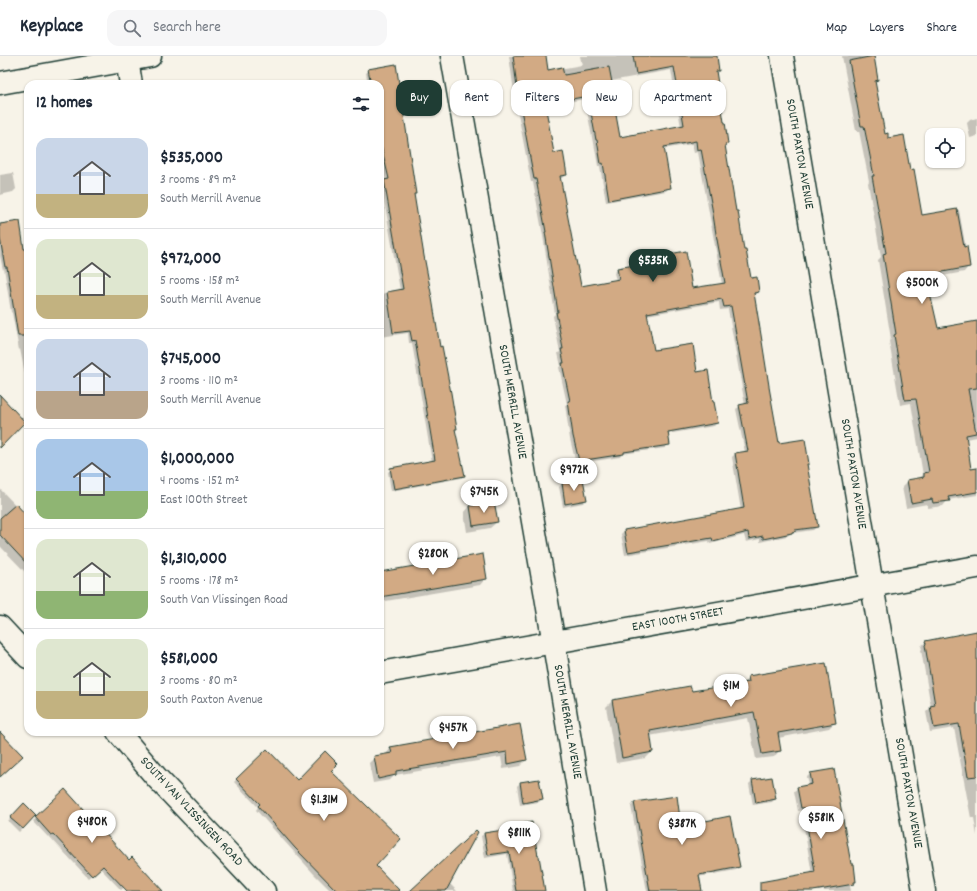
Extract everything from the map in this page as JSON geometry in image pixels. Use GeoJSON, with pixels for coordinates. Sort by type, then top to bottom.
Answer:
{"type":"FeatureCollection","features":[{"type":"Feature","properties":{"kind":"street"},"geometry":{"type":"LineString","coordinates":[[0,83],[150,56]]}},
{"type":"Feature","properties":{"kind":"street","name":"SOUTH MERRILL AVENUE"},"geometry":{"type":"LineString","coordinates":[[452,56],[554,642],[595,891]]}},
{"type":"Feature","properties":{"kind":"street","name":"SOUTH PAXTON AVENUE"},"geometry":{"type":"LineString","coordinates":[[782,56],[924,891]]}},
{"type":"Feature","properties":{"kind":"street"},"geometry":{"type":"LineString","coordinates":[[127,60],[130,80]]}},
{"type":"Feature","properties":{"kind":"street","name":"EAST 100TH STREET"},"geometry":{"type":"LineString","coordinates":[[384,672],[977,567]]}},
{"type":"Feature","properties":{"kind":"street"},"geometry":{"type":"LineString","coordinates":[[0,627],[24,653]]}},
{"type":"Feature","properties":{"kind":"street","name":"SOUTH VAN VLISSINGEN ROAD"},"geometry":{"type":"LineString","coordinates":[[121,736],[157,778],[264,891]]}},
{"type":"Feature","properties":{"kind":"building"},"geometry":{"type":"Polygon","coordinates":[[[513,56],[546,56],[548,70],[562,67],[564,75],[609,67],[612,80],[582,80],[582,97],[574,99],[574,80],[516,80],[513,56]]]}},
{"type":"Feature","properties":{"kind":"building"},"geometry":{"type":"Polygon","coordinates":[[[633,56],[717,56],[719,71],[716,71],[717,80],[676,80],[674,67],[636,74],[633,56]]]}},
{"type":"Feature","properties":{"kind":"building"},"geometry":{"type":"Polygon","coordinates":[[[874,56],[878,80],[875,81],[885,134],[888,133],[888,138],[904,135],[910,170],[914,169],[922,215],[957,209],[964,247],[967,246],[970,267],[926,275],[938,328],[977,321],[977,388],[968,389],[976,433],[966,435],[971,469],[977,468],[977,492],[948,497],[950,501],[933,503],[932,499],[911,503],[907,480],[924,477],[924,473],[929,472],[916,399],[905,400],[883,254],[886,253],[872,176],[874,176],[864,126],[861,126],[849,61],[874,56]]]}},
{"type":"Feature","properties":{"kind":"building"},"geometry":{"type":"Polygon","coordinates":[[[396,64],[398,80],[396,80],[396,116],[404,116],[424,256],[440,347],[442,346],[451,393],[457,429],[455,429],[465,476],[394,489],[390,468],[435,460],[415,340],[412,341],[410,331],[393,333],[387,292],[403,289],[384,180],[389,179],[384,158],[384,80],[370,80],[368,69],[396,64]]]}},
{"type":"Feature","properties":{"kind":"building"},"geometry":{"type":"Polygon","coordinates":[[[522,116],[547,116],[554,153],[563,151],[567,175],[560,176],[581,286],[619,279],[617,268],[664,260],[664,255],[686,251],[692,288],[725,283],[701,149],[697,150],[696,141],[664,147],[671,188],[609,200],[603,163],[601,164],[592,116],[616,116],[620,137],[684,125],[682,116],[723,116],[728,144],[725,145],[744,250],[746,250],[751,278],[757,277],[759,292],[754,293],[779,443],[805,439],[809,464],[807,464],[818,527],[795,530],[796,531],[792,533],[763,539],[763,536],[749,539],[748,532],[713,541],[712,538],[628,552],[624,530],[744,508],[735,453],[748,451],[739,405],[748,403],[731,306],[724,307],[722,299],[647,313],[654,350],[693,344],[697,372],[708,370],[718,423],[668,432],[670,445],[579,461],[573,436],[568,401],[570,401],[562,363],[564,363],[561,349],[563,349],[556,312],[558,312],[546,232],[536,179],[534,179],[522,116]]]}},
{"type":"Feature","properties":{"kind":"building"},"geometry":{"type":"Polygon","coordinates":[[[20,221],[24,249],[24,336],[18,336],[7,267],[5,267],[0,238],[0,224],[20,221]]]}},
{"type":"Feature","properties":{"kind":"building"},"geometry":{"type":"Polygon","coordinates":[[[0,395],[24,421],[24,423],[0,448],[0,395]]]}},
{"type":"Feature","properties":{"kind":"building"},"geometry":{"type":"Polygon","coordinates":[[[583,479],[587,500],[565,504],[562,483],[583,479]]]}},
{"type":"Feature","properties":{"kind":"building"},"geometry":{"type":"Polygon","coordinates":[[[494,501],[498,522],[473,526],[470,506],[494,501]]]}},
{"type":"Feature","properties":{"kind":"building"},"geometry":{"type":"Polygon","coordinates":[[[16,504],[24,513],[24,561],[0,535],[0,518],[16,504]]]}},
{"type":"Feature","properties":{"kind":"building"},"geometry":{"type":"Polygon","coordinates":[[[483,554],[487,579],[384,596],[384,571],[483,554]]]}},
{"type":"Feature","properties":{"kind":"building"},"geometry":{"type":"Polygon","coordinates":[[[977,631],[977,776],[968,777],[959,724],[934,728],[930,706],[935,705],[925,641],[977,631]]]}},
{"type":"Feature","properties":{"kind":"building"},"geometry":{"type":"Polygon","coordinates":[[[826,663],[836,723],[778,733],[781,751],[762,754],[754,712],[650,731],[653,752],[622,758],[612,700],[690,686],[692,691],[749,682],[748,676],[826,663]]]}},
{"type":"Feature","properties":{"kind":"building"},"geometry":{"type":"Polygon","coordinates":[[[520,724],[527,760],[508,764],[507,752],[396,771],[396,775],[378,779],[374,756],[392,753],[390,747],[520,724]]]}},
{"type":"Feature","properties":{"kind":"building"},"geometry":{"type":"Polygon","coordinates":[[[0,732],[23,756],[0,777],[0,732]]]}},
{"type":"Feature","properties":{"kind":"building"},"geometry":{"type":"Polygon","coordinates":[[[267,749],[297,780],[325,751],[338,764],[331,771],[401,839],[376,866],[400,891],[337,891],[295,848],[258,806],[260,804],[236,779],[267,749]]]}},
{"type":"Feature","properties":{"kind":"building"},"geometry":{"type":"Polygon","coordinates":[[[834,769],[851,864],[854,864],[856,882],[854,882],[854,884],[813,891],[760,891],[760,882],[815,872],[804,808],[801,808],[797,787],[812,784],[810,773],[834,769]]]}},
{"type":"Feature","properties":{"kind":"building"},"geometry":{"type":"Polygon","coordinates":[[[772,777],[776,799],[756,803],[752,780],[772,777]]]}},
{"type":"Feature","properties":{"kind":"building"},"geometry":{"type":"Polygon","coordinates":[[[539,779],[543,799],[523,803],[520,782],[539,779]]]}},
{"type":"Feature","properties":{"kind":"building"},"geometry":{"type":"Polygon","coordinates":[[[65,789],[129,860],[132,857],[163,891],[127,891],[103,866],[92,876],[53,834],[51,835],[35,817],[65,789]]]}},
{"type":"Feature","properties":{"kind":"building"},"geometry":{"type":"Polygon","coordinates":[[[677,796],[681,826],[730,816],[740,867],[699,875],[702,891],[650,891],[634,802],[677,796]]]}},
{"type":"Feature","properties":{"kind":"building"},"geometry":{"type":"Polygon","coordinates":[[[24,803],[36,815],[23,829],[10,818],[24,803]]]}},
{"type":"Feature","properties":{"kind":"building"},"geometry":{"type":"Polygon","coordinates":[[[532,822],[545,891],[516,891],[509,852],[488,855],[484,833],[510,829],[509,826],[532,822]]]}},
{"type":"Feature","properties":{"kind":"building"},"geometry":{"type":"Polygon","coordinates":[[[476,830],[478,832],[446,891],[410,891],[476,830]]]}}]}
